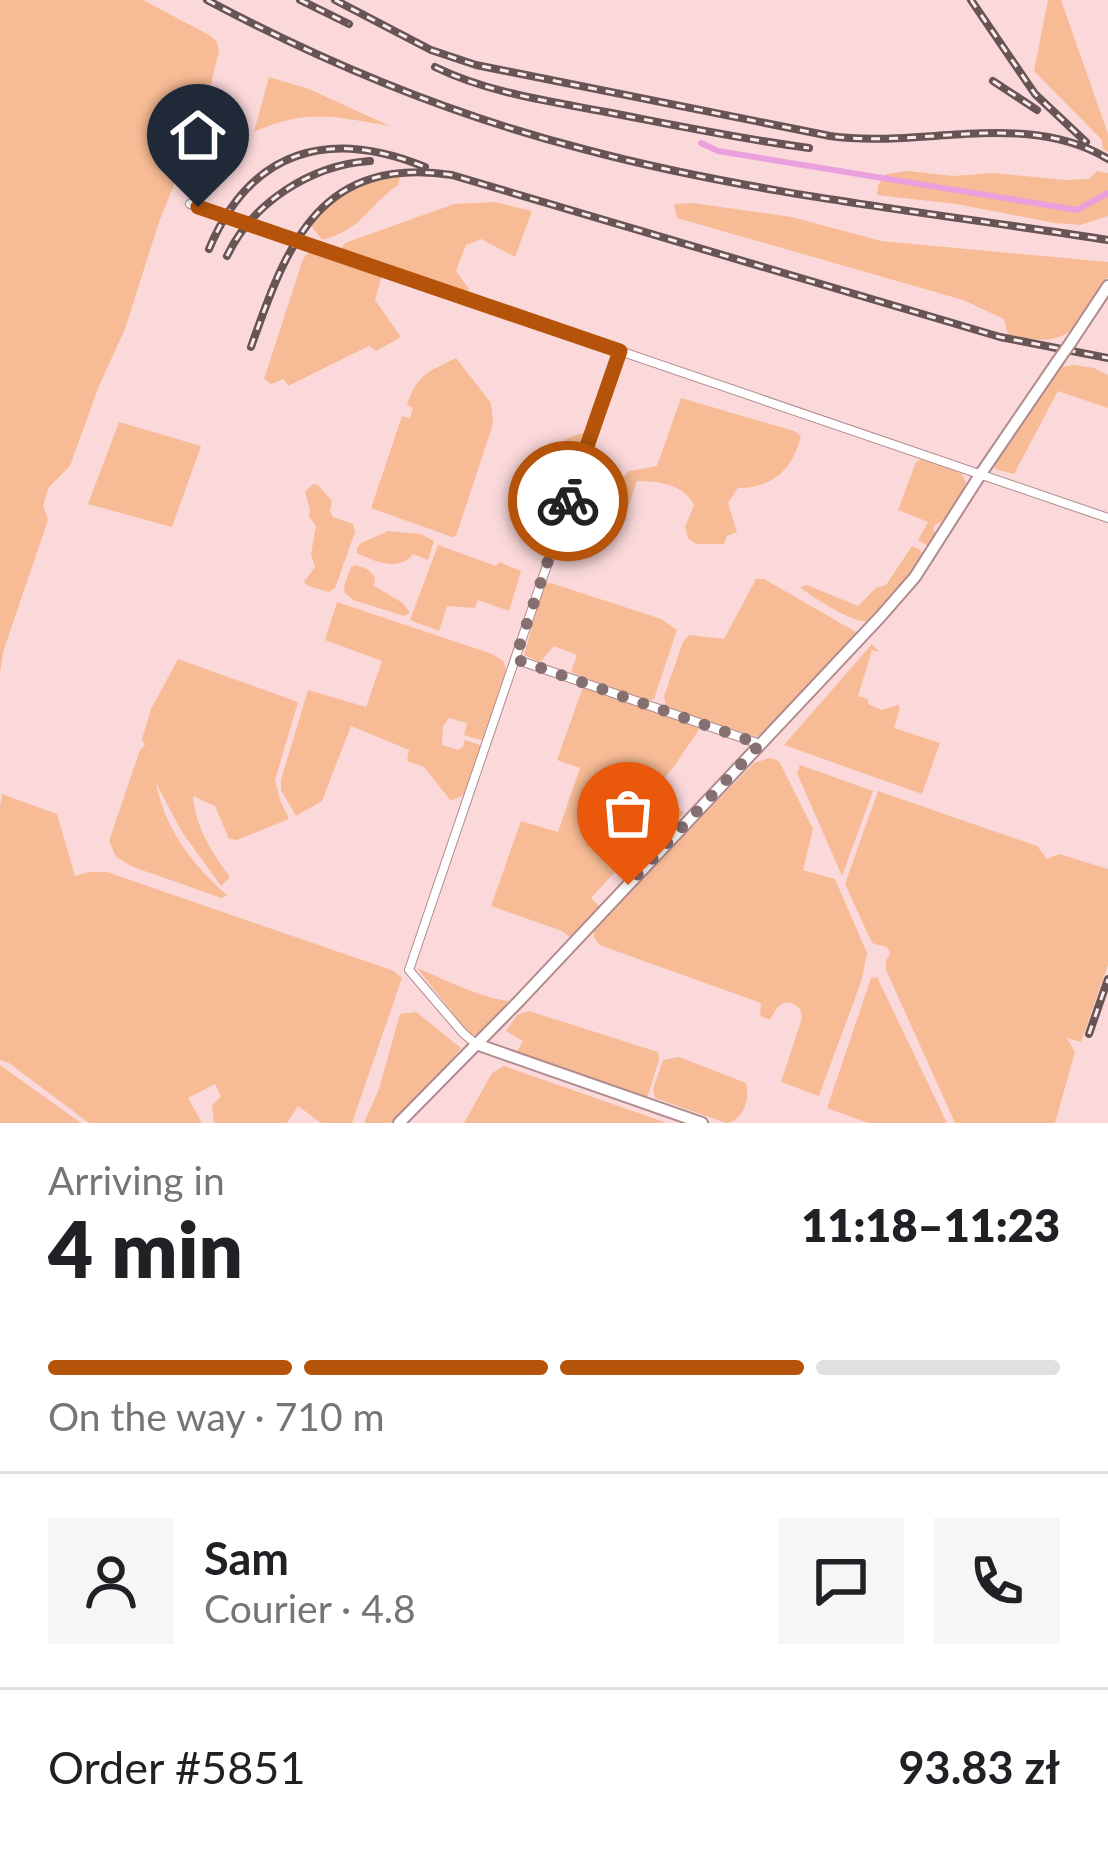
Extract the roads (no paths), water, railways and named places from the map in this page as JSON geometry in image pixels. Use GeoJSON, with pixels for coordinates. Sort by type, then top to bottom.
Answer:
{"type":"FeatureCollection","features":[{"type":"Feature","properties":{"kind":"street"},"geometry":{"type":"LineString","coordinates":[[190,203],[1108,518]]}},
{"type":"Feature","properties":{"kind":"street"},"geometry":{"type":"LineString","coordinates":[[399,1123],[915,577],[1108,286]]}},
{"type":"Feature","properties":{"kind":"street"},"geometry":{"type":"LineString","coordinates":[[620,351],[409,970],[476,1044],[702,1123]]}},
{"type":"Feature","properties":{"kind":"street"},"geometry":{"type":"LineString","coordinates":[[515,659],[760,744]]}},
{"type":"Feature","properties":{"kind":"waterway"},"geometry":{"type":"LineString","coordinates":[[701,143],[718,151],[1077,210],[1108,193]]}},
{"type":"Feature","properties":{"kind":"railway"},"geometry":{"type":"LineString","coordinates":[[207,0],[392,86],[587,150],[781,191],[1108,240]]}},
{"type":"Feature","properties":{"kind":"railway"},"geometry":{"type":"LineString","coordinates":[[300,0],[349,24]]}},
{"type":"Feature","properties":{"kind":"railway"},"geometry":{"type":"LineString","coordinates":[[335,0],[431,50],[476,65],[830,136],[1008,133],[1076,144],[1108,159]]}},
{"type":"Feature","properties":{"kind":"railway"},"geometry":{"type":"LineString","coordinates":[[971,0],[1035,94],[1086,142]]}},
{"type":"Feature","properties":{"kind":"railway"},"geometry":{"type":"LineString","coordinates":[[435,67],[519,95],[809,148]]}},
{"type":"Feature","properties":{"kind":"railway"},"geometry":{"type":"LineString","coordinates":[[993,81],[1037,110]]}},
{"type":"Feature","properties":{"kind":"railway"},"geometry":{"type":"LineString","coordinates":[[209,249],[226,215],[247,189],[270,169],[297,156],[357,149],[425,167]]}},
{"type":"Feature","properties":{"kind":"railway"},"geometry":{"type":"LineString","coordinates":[[227,256],[252,219],[286,190],[326,170],[370,161]]}},
{"type":"Feature","properties":{"kind":"railway"},"geometry":{"type":"LineString","coordinates":[[251,347],[280,273],[316,214],[341,193],[371,179],[407,173],[452,175],[1000,337],[1108,358]]}},
{"type":"Feature","properties":{"kind":"railway"},"geometry":{"type":"LineString","coordinates":[[1089,1034],[1108,979]]}}]}
